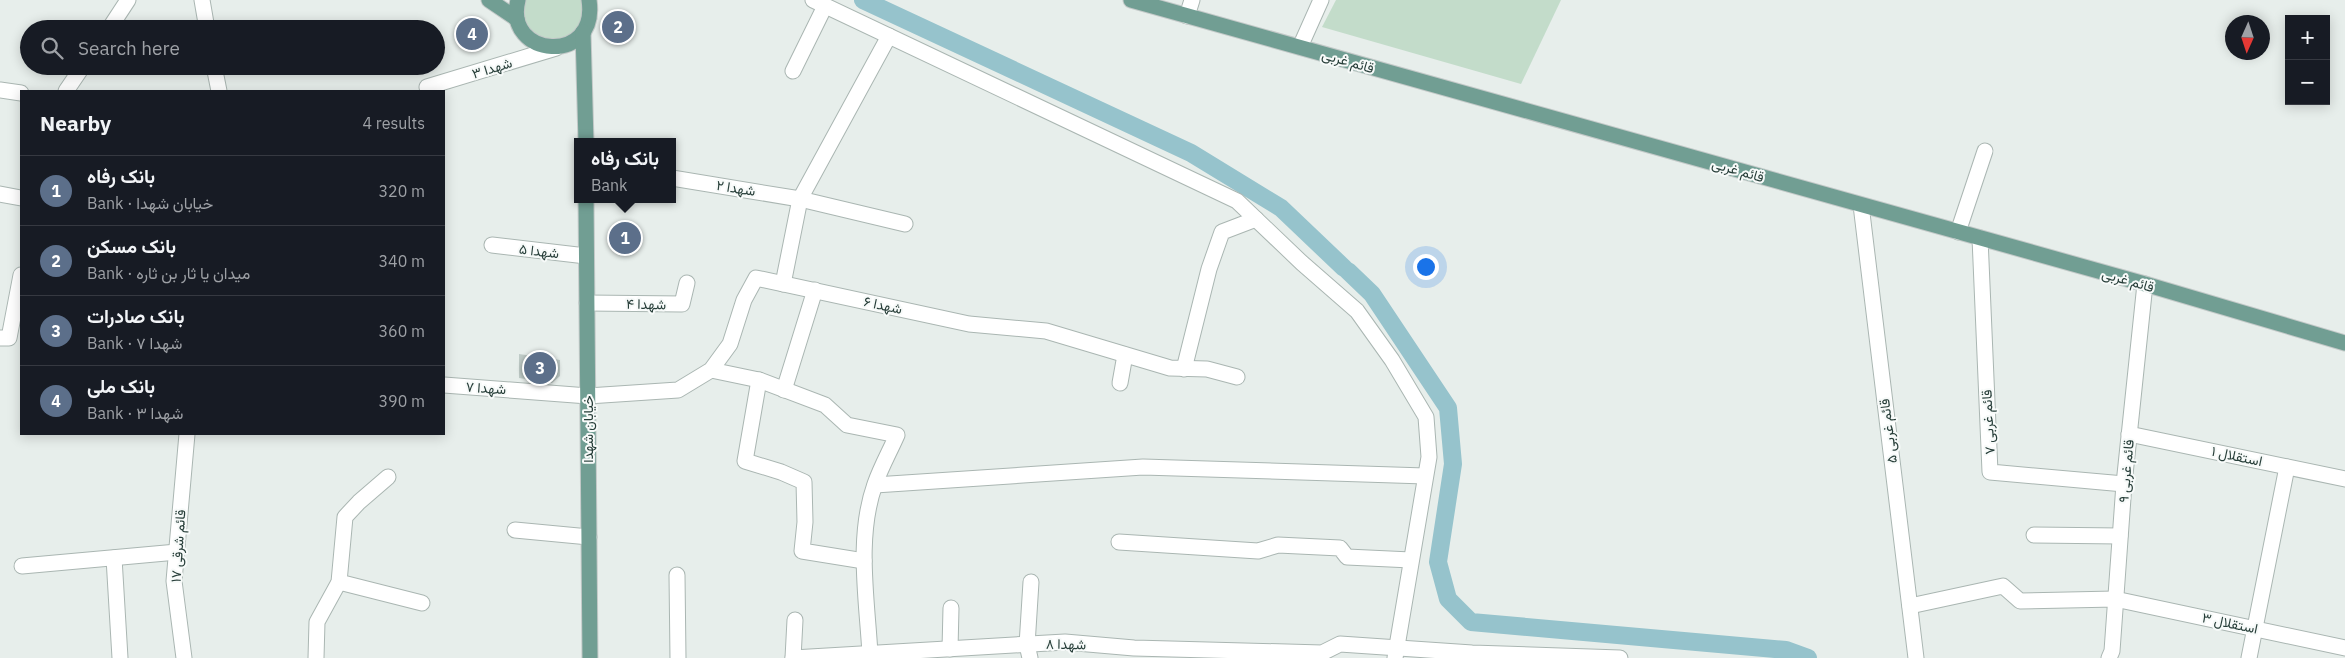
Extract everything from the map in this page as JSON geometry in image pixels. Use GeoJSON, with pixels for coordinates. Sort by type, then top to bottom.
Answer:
{"type":"FeatureCollection","features":[{"type":"Feature","properties":{"kind":"main road"},"geometry":{"type":"LineString","coordinates":[[489,0],[517,19]]}},
{"type":"Feature","properties":{"kind":"main road"},"geometry":{"type":"LineString","coordinates":[[518,0],[517,19],[521,30],[529,39],[537,44],[556,48],[566,45],[583,32],[589,22],[589,0]]}},
{"type":"Feature","properties":{"kind":"main road","name":"قائم غربی"},"geometry":{"type":"LineString","coordinates":[[1131,0],[2145,284],[2345,343]]}},
{"type":"Feature","properties":{"kind":"main road"},"geometry":{"type":"LineString","coordinates":[[583,32],[586,138]]}},
{"type":"Feature","properties":{"kind":"main road","name":"خیابان شهدا"},"geometry":{"type":"LineString","coordinates":[[586,203],[590,658]]}},
{"type":"Feature","properties":{"kind":"street"},"geometry":{"type":"LineString","coordinates":[[115,20],[128,0]]}},
{"type":"Feature","properties":{"kind":"street"},"geometry":{"type":"LineString","coordinates":[[202,0],[205,20]]}},
{"type":"Feature","properties":{"kind":"street"},"geometry":{"type":"LineString","coordinates":[[1188,16],[1192,0]]}},
{"type":"Feature","properties":{"kind":"street"},"geometry":{"type":"LineString","coordinates":[[1300,47],[1321,0]]}},
{"type":"Feature","properties":{"kind":"street"},"geometry":{"type":"LineString","coordinates":[[793,71],[819,3],[1237,201],[1302,263],[1357,311],[1392,360],[1426,417],[1429,457],[1396,653]]}},
{"type":"Feature","properties":{"kind":"street"},"geometry":{"type":"LineString","coordinates":[[784,284],[800,199],[889,36]]}},
{"type":"Feature","properties":{"kind":"street","name":"شهدا ۳"},"geometry":{"type":"LineString","coordinates":[[427,88],[556,48]]}},
{"type":"Feature","properties":{"kind":"street"},"geometry":{"type":"LineString","coordinates":[[67,90],[77,75]]}},
{"type":"Feature","properties":{"kind":"street"},"geometry":{"type":"LineString","coordinates":[[215,75],[218,90]]}},
{"type":"Feature","properties":{"kind":"street"},"geometry":{"type":"LineString","coordinates":[[0,90],[20,93]]}},
{"type":"Feature","properties":{"kind":"street"},"geometry":{"type":"LineString","coordinates":[[1958,232],[1985,151]]}},
{"type":"Feature","properties":{"kind":"street","name":"شهدا ۲"},"geometry":{"type":"LineString","coordinates":[[676,179],[800,199],[905,224]]}},
{"type":"Feature","properties":{"kind":"street"},"geometry":{"type":"LineString","coordinates":[[0,194],[20,198]]}},
{"type":"Feature","properties":{"kind":"street","name":"قائم غربی ۵"},"geometry":{"type":"LineString","coordinates":[[1861,204],[1916,658]]}},
{"type":"Feature","properties":{"kind":"street"},"geometry":{"type":"LineString","coordinates":[[1184,369],[1209,269],[1222,232],[1256,220]]}},
{"type":"Feature","properties":{"kind":"street","name":"قائم غربی ۷"},"geometry":{"type":"LineString","coordinates":[[1980,238],[1990,472],[2124,484]]}},
{"type":"Feature","properties":{"kind":"street","name":"شهدا ۵"},"geometry":{"type":"LineString","coordinates":[[492,245],[586,256]]}},
{"type":"Feature","properties":{"kind":"street","name":"شهدا ۶"},"geometry":{"type":"LineString","coordinates":[[588,396],[678,390],[711,370],[730,344],[744,300],[756,278],[969,324],[1046,331],[1170,368],[1207,369],[1237,377]]}},
{"type":"Feature","properties":{"kind":"street"},"geometry":{"type":"LineString","coordinates":[[0,338],[9,338],[20,280]]}},
{"type":"Feature","properties":{"kind":"street","name":"شهدا ۴"},"geometry":{"type":"LineString","coordinates":[[587,303],[682,304],[687,283]]}},
{"type":"Feature","properties":{"kind":"street","name":"قائم غربی ۹"},"geometry":{"type":"LineString","coordinates":[[2109,658],[2112,652],[2124,484],[2145,284]]}},
{"type":"Feature","properties":{"kind":"street"},"geometry":{"type":"LineString","coordinates":[[784,390],[815,290]]}},
{"type":"Feature","properties":{"kind":"street"},"geometry":{"type":"LineString","coordinates":[[1120,383],[1125,355]]}},
{"type":"Feature","properties":{"kind":"street"},"geometry":{"type":"LineString","coordinates":[[711,370],[758,380],[825,406],[847,425],[897,435],[875,484],[866,526],[864,561],[870,654]]}},
{"type":"Feature","properties":{"kind":"street"},"geometry":{"type":"LineString","coordinates":[[758,380],[745,461],[781,472],[804,482],[805,522],[802,551],[864,561]]}},
{"type":"Feature","properties":{"kind":"street","name":"شهدا ۷"},"geometry":{"type":"LineString","coordinates":[[445,385],[588,396]]}},
{"type":"Feature","properties":{"kind":"street","name":"استقلال ۱"},"geometry":{"type":"LineString","coordinates":[[2129,434],[2345,479]]}},
{"type":"Feature","properties":{"kind":"street","name":"قائم شرقی ۱۷"},"geometry":{"type":"LineString","coordinates":[[184,658],[174,581],[187,435]]}},
{"type":"Feature","properties":{"kind":"street"},"geometry":{"type":"LineString","coordinates":[[875,484],[1143,467],[1426,476]]}},
{"type":"Feature","properties":{"kind":"street"},"geometry":{"type":"LineString","coordinates":[[2249,658],[2287,467]]}},
{"type":"Feature","properties":{"kind":"street"},"geometry":{"type":"LineString","coordinates":[[316,658],[317,622],[339,582],[345,517],[388,477]]}},
{"type":"Feature","properties":{"kind":"street"},"geometry":{"type":"LineString","coordinates":[[515,530],[589,537]]}},
{"type":"Feature","properties":{"kind":"street"},"geometry":{"type":"LineString","coordinates":[[2034,535],[2120,536]]}},
{"type":"Feature","properties":{"kind":"street"},"geometry":{"type":"LineString","coordinates":[[1119,542],[1258,551],[1278,545],[1340,548],[1348,557],[1411,560]]}},
{"type":"Feature","properties":{"kind":"street"},"geometry":{"type":"LineString","coordinates":[[22,566],[177,552]]}},
{"type":"Feature","properties":{"kind":"street"},"geometry":{"type":"LineString","coordinates":[[114,558],[120,658]]}},
{"type":"Feature","properties":{"kind":"street"},"geometry":{"type":"LineString","coordinates":[[677,576],[678,658]]}},
{"type":"Feature","properties":{"kind":"street"},"geometry":{"type":"LineString","coordinates":[[339,582],[422,604]]}},
{"type":"Feature","properties":{"kind":"street"},"geometry":{"type":"LineString","coordinates":[[1028,651],[1031,582]]}},
{"type":"Feature","properties":{"kind":"street","name":"استقلال ۳"},"geometry":{"type":"LineString","coordinates":[[1910,606],[2002,586],[2020,601],[2116,599],[2345,648]]}},
{"type":"Feature","properties":{"kind":"street"},"geometry":{"type":"LineString","coordinates":[[950,649],[951,608]]}},
{"type":"Feature","properties":{"kind":"street"},"geometry":{"type":"LineString","coordinates":[[793,658],[795,620]]}},
{"type":"Feature","properties":{"kind":"street","name":"شهدا ۸"},"geometry":{"type":"LineString","coordinates":[[793,658],[950,649],[1028,651],[1065,642],[1134,648],[1322,653],[1340,644],[1396,653],[1620,658]]}},
{"type":"Feature","properties":{"kind":"green space"},"geometry":{"type":"Polygon","coordinates":[[[522,0],[582,0],[584,7],[580,27],[564,40],[543,41],[526,29],[522,0]]]}},
{"type":"Feature","properties":{"kind":"green space"},"geometry":{"type":"Polygon","coordinates":[[[1336,0],[1561,0],[1521,84],[1322,27],[1336,0]]]}},
{"type":"Feature","properties":{"kind":"building"},"geometry":{"type":"Polygon","coordinates":[[[519,354],[560,360],[560,376],[552,383],[519,378],[519,354]]]}},
{"type":"Feature","properties":{"kind":"waterway"},"geometry":{"type":"LineString","coordinates":[[863,0],[1191,153],[1281,208],[1344,268]]}},
{"type":"Feature","properties":{"kind":"waterway"},"geometry":{"type":"LineString","coordinates":[[1348,271],[1372,294],[1448,408],[1453,464],[1438,562],[1448,599],[1471,622],[1786,650],[1808,658]]}},
{"type":"Feature","properties":{"kind":"place","name":"بانک مسکن"},"geometry":{"type":"Point","coordinates":[618,27]}},
{"type":"Feature","properties":{"kind":"place","name":"بانک ملی"},"geometry":{"type":"Point","coordinates":[472,34]}},
{"type":"Feature","properties":{"kind":"place","name":"بانک رفاه"},"geometry":{"type":"Point","coordinates":[625,238]}},
{"type":"Feature","properties":{"kind":"place","name":"بانک صادرات"},"geometry":{"type":"Point","coordinates":[540,368]}}]}
